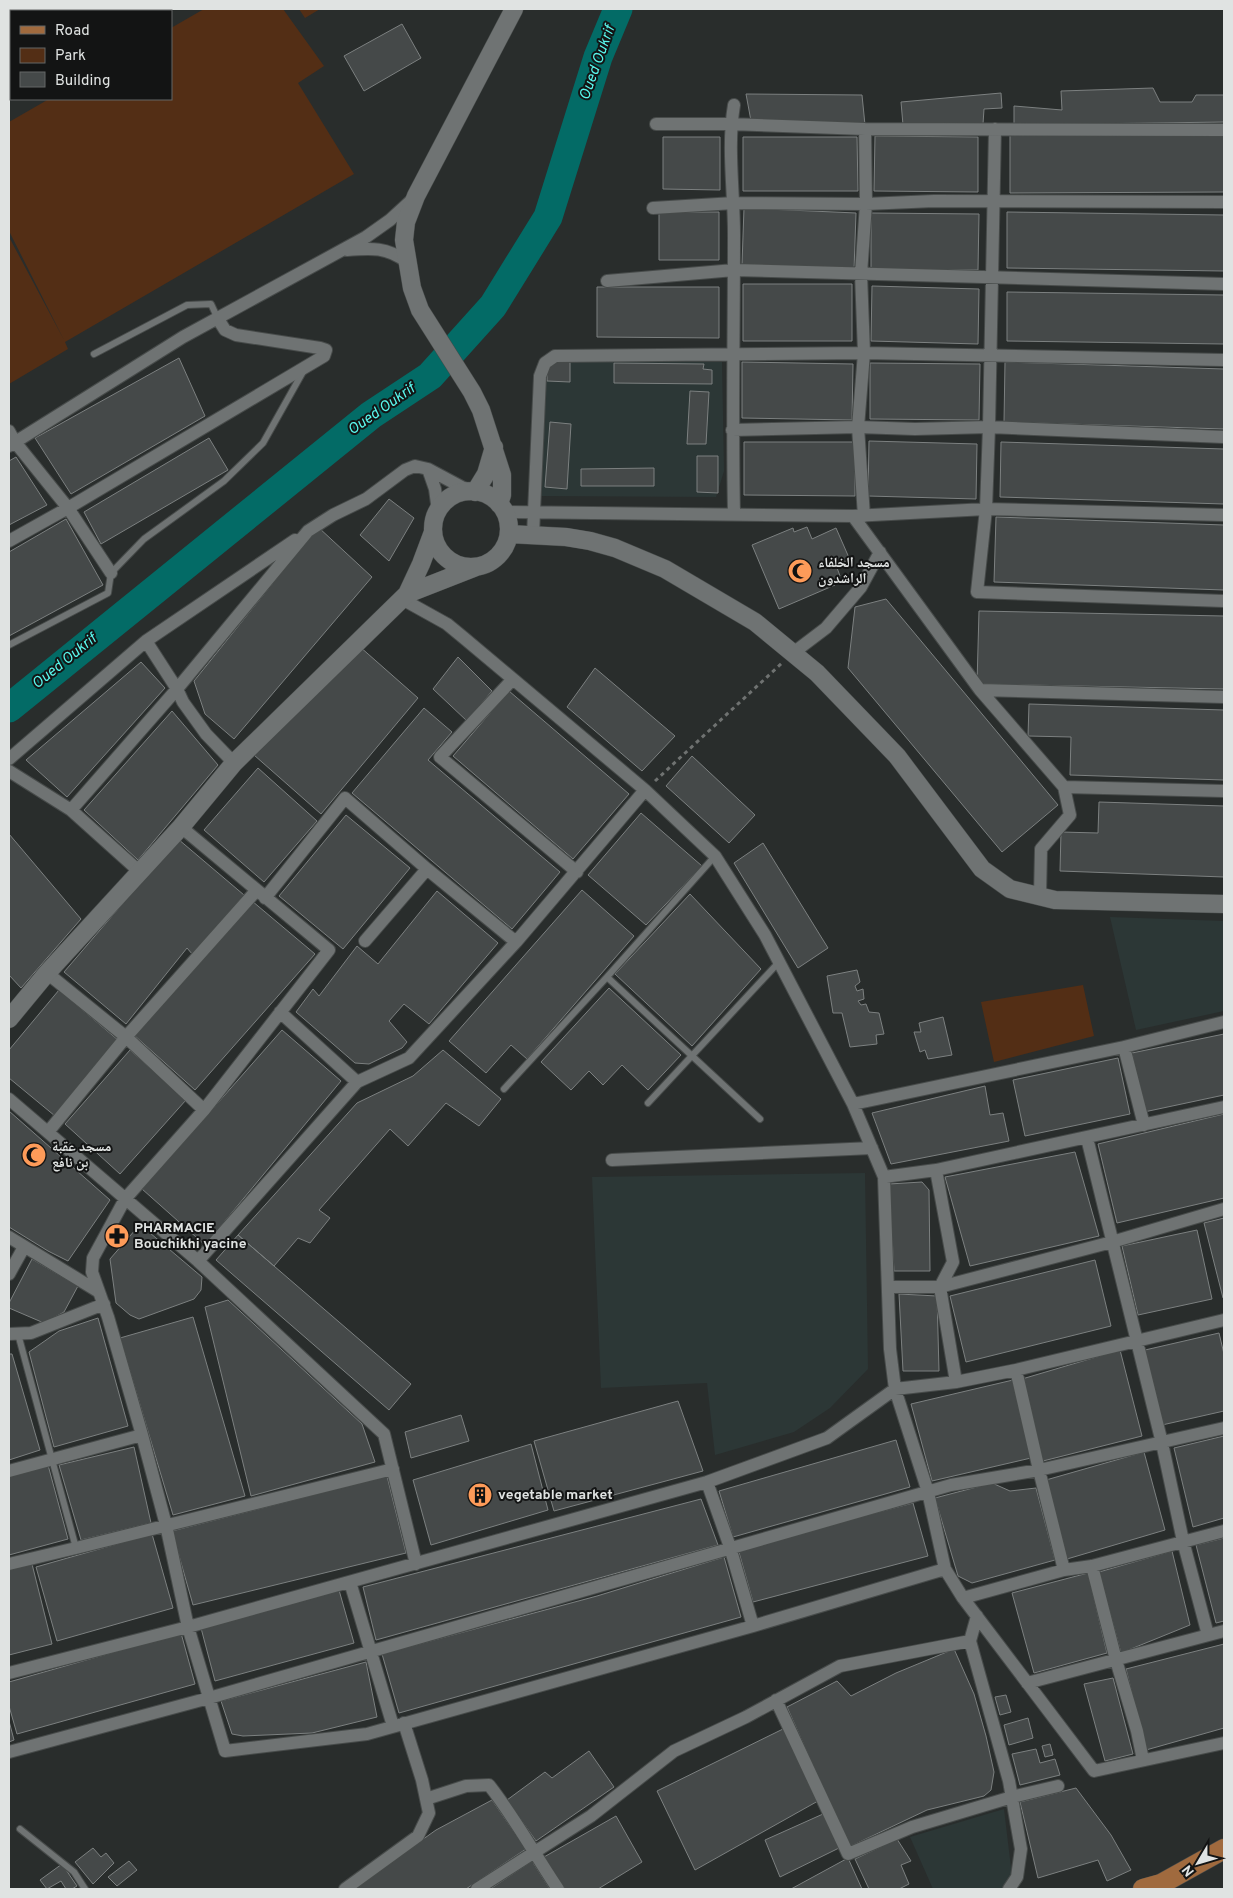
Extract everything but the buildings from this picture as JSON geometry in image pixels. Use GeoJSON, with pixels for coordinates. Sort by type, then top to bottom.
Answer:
{"type":"FeatureCollection","features":[{"type":"Feature","properties":{"kind":"main road"},"geometry":{"type":"LineString","coordinates":[[1143,1889],[1161,1884],[1224,1849]]}},
{"type":"Feature","properties":{"kind":"street"},"geometry":{"type":"LineString","coordinates":[[502,508],[502,475],[481,410],[420,310],[412,288],[404,240],[406,222],[416,196],[514,9]]}},
{"type":"Feature","properties":{"kind":"street"},"geometry":{"type":"LineString","coordinates":[[734,105],[730,124],[734,203],[732,430],[734,514]]}},
{"type":"Feature","properties":{"kind":"street"},"geometry":{"type":"LineString","coordinates":[[656,124],[730,124],[865,129],[1224,130]]}},
{"type":"Feature","properties":{"kind":"street"},"geometry":{"type":"LineString","coordinates":[[865,129],[866,204],[861,274],[864,353],[858,426],[858,516],[880,552],[980,690],[1064,787],[1070,815],[1041,849],[1040,896]]}},
{"type":"Feature","properties":{"kind":"street"},"geometry":{"type":"LineString","coordinates":[[995,129],[986,509],[976,592],[1224,601]]}},
{"type":"Feature","properties":{"kind":"street"},"geometry":{"type":"LineString","coordinates":[[12,444],[183,337],[366,237],[390,220],[416,196]]}},
{"type":"Feature","properties":{"kind":"street"},"geometry":{"type":"LineString","coordinates":[[653,208],[734,203],[866,204],[934,201],[994,203],[1224,202]]}},
{"type":"Feature","properties":{"kind":"street"},"geometry":{"type":"LineString","coordinates":[[340,251],[366,248],[386,250],[398,255],[407,262]]}},
{"type":"Feature","properties":{"kind":"street"},"geometry":{"type":"LineString","coordinates":[[607,281],[734,270],[1224,284]]}},
{"type":"Feature","properties":{"kind":"street"},"geometry":{"type":"LineString","coordinates":[[9,541],[68,508],[249,399],[304,369],[324,356],[326,350],[236,335],[225,330],[218,319]]}},
{"type":"Feature","properties":{"kind":"street"},"geometry":{"type":"LineString","coordinates":[[533,535],[540,376],[544,363],[549,359],[562,355],[864,353],[1224,360]]}},
{"type":"Feature","properties":{"kind":"street"},"geometry":{"type":"LineString","coordinates":[[732,430],[858,426],[915,429],[989,427],[1224,437]]}},
{"type":"Feature","properties":{"kind":"street"},"geometry":{"type":"LineString","coordinates":[[9,431],[12,444],[68,508],[111,573]]}},
{"type":"Feature","properties":{"kind":"street"},"geometry":{"type":"LineString","coordinates":[[473,492],[486,474],[494,447]]}},
{"type":"Feature","properties":{"kind":"street"},"geometry":{"type":"LineString","coordinates":[[9,759],[146,641],[308,531],[333,515],[366,500],[410,467],[421,466],[473,492],[493,498],[502,508],[507,519],[508,534],[506,544],[495,559],[404,596]]}},
{"type":"Feature","properties":{"kind":"street"},"geometry":{"type":"LineString","coordinates":[[428,469],[435,489],[438,511]]}},
{"type":"Feature","properties":{"kind":"street"},"geometry":{"type":"LineString","coordinates":[[9,1019],[47,973],[181,827],[234,763],[404,596],[421,564],[433,532],[434,521],[438,511],[448,499],[463,492],[473,492]]}},
{"type":"Feature","properties":{"kind":"street"},"geometry":{"type":"LineString","coordinates":[[502,508],[534,512],[858,516],[986,509],[1224,515]]}},
{"type":"Feature","properties":{"kind":"street"},"geometry":{"type":"LineString","coordinates":[[71,810],[177,689],[308,531]]}},
{"type":"Feature","properties":{"kind":"street"},"geometry":{"type":"LineString","coordinates":[[433,532],[440,551],[448,559],[456,564],[477,567]]}},
{"type":"Feature","properties":{"kind":"street"},"geometry":{"type":"LineString","coordinates":[[508,534],[590,541],[644,559],[665,569],[755,622],[817,673],[897,756],[982,869],[1010,889],[1055,900],[1224,904]]}},
{"type":"Feature","properties":{"kind":"street"},"geometry":{"type":"LineString","coordinates":[[793,653],[826,628],[860,587],[880,552]]}},
{"type":"Feature","properties":{"kind":"street"},"geometry":{"type":"LineString","coordinates":[[404,596],[447,624],[645,790],[715,856],[765,935],[853,1104],[884,1177],[890,1349],[895,1389],[928,1492],[945,1569],[963,1598],[1094,1770],[1224,1743]]}},
{"type":"Feature","properties":{"kind":"street"},"geometry":{"type":"LineString","coordinates":[[146,641],[177,689],[183,702],[206,734],[234,763]]}},
{"type":"Feature","properties":{"kind":"street"},"geometry":{"type":"LineString","coordinates":[[513,679],[440,757],[577,872]]}},
{"type":"Feature","properties":{"kind":"street"},"geometry":{"type":"LineString","coordinates":[[980,690],[1224,697]]}},
{"type":"Feature","properties":{"kind":"street"},"geometry":{"type":"LineString","coordinates":[[9,770],[71,810],[140,872]]}},
{"type":"Feature","properties":{"kind":"street"},"geometry":{"type":"LineString","coordinates":[[1064,787],[1224,791]]}},
{"type":"Feature","properties":{"kind":"street"},"geometry":{"type":"LineString","coordinates":[[198,1261],[358,1082],[409,1058],[516,942],[645,790]]}},
{"type":"Feature","properties":{"kind":"street"},"geometry":{"type":"LineString","coordinates":[[48,1132],[126,1037],[260,894],[345,798],[426,869],[516,942]]}},
{"type":"Feature","properties":{"kind":"street"},"geometry":{"type":"LineString","coordinates":[[181,827],[329,950],[204,1110],[125,1199],[93,1258],[92,1272],[142,1436],[166,1525],[188,1627],[225,1751],[367,1734],[753,1626],[945,1569]]}},
{"type":"Feature","properties":{"kind":"street"},"geometry":{"type":"LineString","coordinates":[[365,941],[426,869]]}},
{"type":"Feature","properties":{"kind":"street"},"geometry":{"type":"LineString","coordinates":[[47,973],[126,1037],[204,1110]]}},
{"type":"Feature","properties":{"kind":"street"},"geometry":{"type":"LineString","coordinates":[[280,1012],[358,1082]]}},
{"type":"Feature","properties":{"kind":"street"},"geometry":{"type":"LineString","coordinates":[[853,1104],[1124,1047],[1224,1022]]}},
{"type":"Feature","properties":{"kind":"street"},"geometry":{"type":"LineString","coordinates":[[1124,1047],[1144,1126]]}},
{"type":"Feature","properties":{"kind":"street"},"geometry":{"type":"LineString","coordinates":[[9,1100],[198,1261],[384,1434],[416,1564]]}},
{"type":"Feature","properties":{"kind":"street"},"geometry":{"type":"LineString","coordinates":[[884,1177],[936,1170],[1224,1108]]}},
{"type":"Feature","properties":{"kind":"street"},"geometry":{"type":"LineString","coordinates":[[1087,1138],[1162,1443],[1183,1541],[1208,1635]]}},
{"type":"Feature","properties":{"kind":"street"},"geometry":{"type":"LineString","coordinates":[[612,1160],[872,1148]]}},
{"type":"Feature","properties":{"kind":"street"},"geometry":{"type":"LineString","coordinates":[[936,1170],[953,1262],[940,1287],[956,1382]]}},
{"type":"Feature","properties":{"kind":"street"},"geometry":{"type":"LineString","coordinates":[[888,1287],[940,1287],[1112,1242],[1224,1209]]}},
{"type":"Feature","properties":{"kind":"street"},"geometry":{"type":"LineString","coordinates":[[9,1237],[101,1298]]}},
{"type":"Feature","properties":{"kind":"street"},"geometry":{"type":"LineString","coordinates":[[9,1274],[24,1247]]}},
{"type":"Feature","properties":{"kind":"street"},"geometry":{"type":"LineString","coordinates":[[13,1334],[31,1333],[101,1298]]}},
{"type":"Feature","properties":{"kind":"street"},"geometry":{"type":"LineString","coordinates":[[9,1673],[188,1627],[707,1482],[827,1438],[895,1389],[956,1382],[1016,1370],[1224,1320]]}},
{"type":"Feature","properties":{"kind":"street"},"geometry":{"type":"LineString","coordinates":[[1016,1370],[1064,1570]]}},
{"type":"Feature","properties":{"kind":"street"},"geometry":{"type":"LineString","coordinates":[[9,1752],[209,1698],[951,1484],[1039,1470],[1224,1428]]}},
{"type":"Feature","properties":{"kind":"street"},"geometry":{"type":"LineString","coordinates":[[9,1472],[142,1436]]}},
{"type":"Feature","properties":{"kind":"street"},"geometry":{"type":"LineString","coordinates":[[9,1564],[393,1469]]}},
{"type":"Feature","properties":{"kind":"street"},"geometry":{"type":"LineString","coordinates":[[707,1482],[730,1547],[753,1626]]}},
{"type":"Feature","properties":{"kind":"street"},"geometry":{"type":"LineString","coordinates":[[963,1598],[1064,1570],[1092,1566],[1224,1531]]}},
{"type":"Feature","properties":{"kind":"street"},"geometry":{"type":"LineString","coordinates":[[1092,1566],[1116,1660],[1137,1731],[1143,1760]]}},
{"type":"Feature","properties":{"kind":"street"},"geometry":{"type":"LineString","coordinates":[[345,1889],[418,1836],[429,1813],[426,1799],[372,1651],[350,1582]]}},
{"type":"Feature","properties":{"kind":"street"},"geometry":{"type":"LineString","coordinates":[[976,1616],[970,1640],[1010,1781],[1021,1849],[1017,1877],[1009,1889]]}},
{"type":"Feature","properties":{"kind":"street"},"geometry":{"type":"LineString","coordinates":[[1026,1683],[1224,1631]]}},
{"type":"Feature","properties":{"kind":"street"},"geometry":{"type":"LineString","coordinates":[[477,1889],[591,1816],[674,1751],[840,1666],[970,1640]]}},
{"type":"Feature","properties":{"kind":"street"},"geometry":{"type":"LineString","coordinates":[[776,1700],[848,1854],[912,1827],[1012,1797],[1058,1786]]}},
{"type":"Feature","properties":{"kind":"street"},"geometry":{"type":"LineString","coordinates":[[426,1799],[466,1786],[489,1785],[518,1825],[558,1889]]}},
{"type":"Feature","properties":{"kind":"lane"},"geometry":{"type":"LineString","coordinates":[[94,354],[187,304],[211,304],[218,319]]}},
{"type":"Feature","properties":{"kind":"lane"},"geometry":{"type":"LineString","coordinates":[[9,645],[108,593],[111,573],[144,539],[224,481],[263,443],[304,369]]}},
{"type":"Feature","properties":{"kind":"lane"},"geometry":{"type":"LineString","coordinates":[[504,1089],[715,856]]}},
{"type":"Feature","properties":{"kind":"lane"},"geometry":{"type":"LineString","coordinates":[[648,1103],[779,962]]}},
{"type":"Feature","properties":{"kind":"lane"},"geometry":{"type":"LineString","coordinates":[[607,977],[760,1119]]}},
{"type":"Feature","properties":{"kind":"lane"},"geometry":{"type":"LineString","coordinates":[[13,1334],[52,1460],[76,1548]]}},
{"type":"Feature","properties":{"kind":"lane"},"geometry":{"type":"LineString","coordinates":[[20,1828],[74,1872],[86,1889]]}},
{"type":"Feature","properties":{"kind":"path"},"geometry":{"type":"LineString","coordinates":[[645,790],[793,653]]}},
{"type":"Feature","properties":{"kind":"shaded area"},"geometry":{"type":"Polygon","coordinates":[[[545,359],[722,362],[724,471],[716,497],[540,496],[545,359]]]}},
{"type":"Feature","properties":{"kind":"shaded area"},"geometry":{"type":"Polygon","coordinates":[[[1110,917],[1224,921],[1224,1011],[1136,1030],[1110,917]]]}},
{"type":"Feature","properties":{"kind":"shaded area"},"geometry":{"type":"Polygon","coordinates":[[[865,1173],[868,1369],[830,1408],[794,1432],[715,1455],[707,1383],[601,1388],[592,1177],[865,1173]]]}},
{"type":"Feature","properties":{"kind":"shaded area"},"geometry":{"type":"Polygon","coordinates":[[[1004,1809],[1012,1876],[1004,1889],[933,1889],[910,1837],[1004,1809]]]}},
{"type":"Feature","properties":{"kind":"green space"},"geometry":{"type":"Polygon","coordinates":[[[204,9],[283,9],[324,66],[298,83],[354,174],[65,342],[68,349],[9,384],[9,237],[64,340],[9,231],[9,122],[47,100],[172,100],[172,27],[204,9]]]}},
{"type":"Feature","properties":{"kind":"green space"},"geometry":{"type":"Polygon","coordinates":[[[299,9],[320,9],[305,18],[299,9]]]}},
{"type":"Feature","properties":{"kind":"green space"},"geometry":{"type":"Polygon","coordinates":[[[1083,985],[1094,1036],[994,1062],[981,1002],[1083,985]]]}},
{"type":"Feature","properties":{"kind":"waterway","name":"Oued Oukrif"},"geometry":{"type":"LineString","coordinates":[[9,708],[371,415],[430,376],[493,306],[548,217],[598,57],[618,9]]}},
{"type":"Feature","properties":{"kind":"place","name":"مسجد الخلفاء الراشدون"},"geometry":{"type":"Point","coordinates":[800,571]}},
{"type":"Feature","properties":{"kind":"place","name":"مسجد عقبة بن نافع"},"geometry":{"type":"Point","coordinates":[34,1155]}},
{"type":"Feature","properties":{"kind":"place","name":"PHARMACIE Bouchikhi yacine"},"geometry":{"type":"Point","coordinates":[117,1236]}},
{"type":"Feature","properties":{"kind":"place","name":"vegetable market"},"geometry":{"type":"Point","coordinates":[480,1495]}}]}
